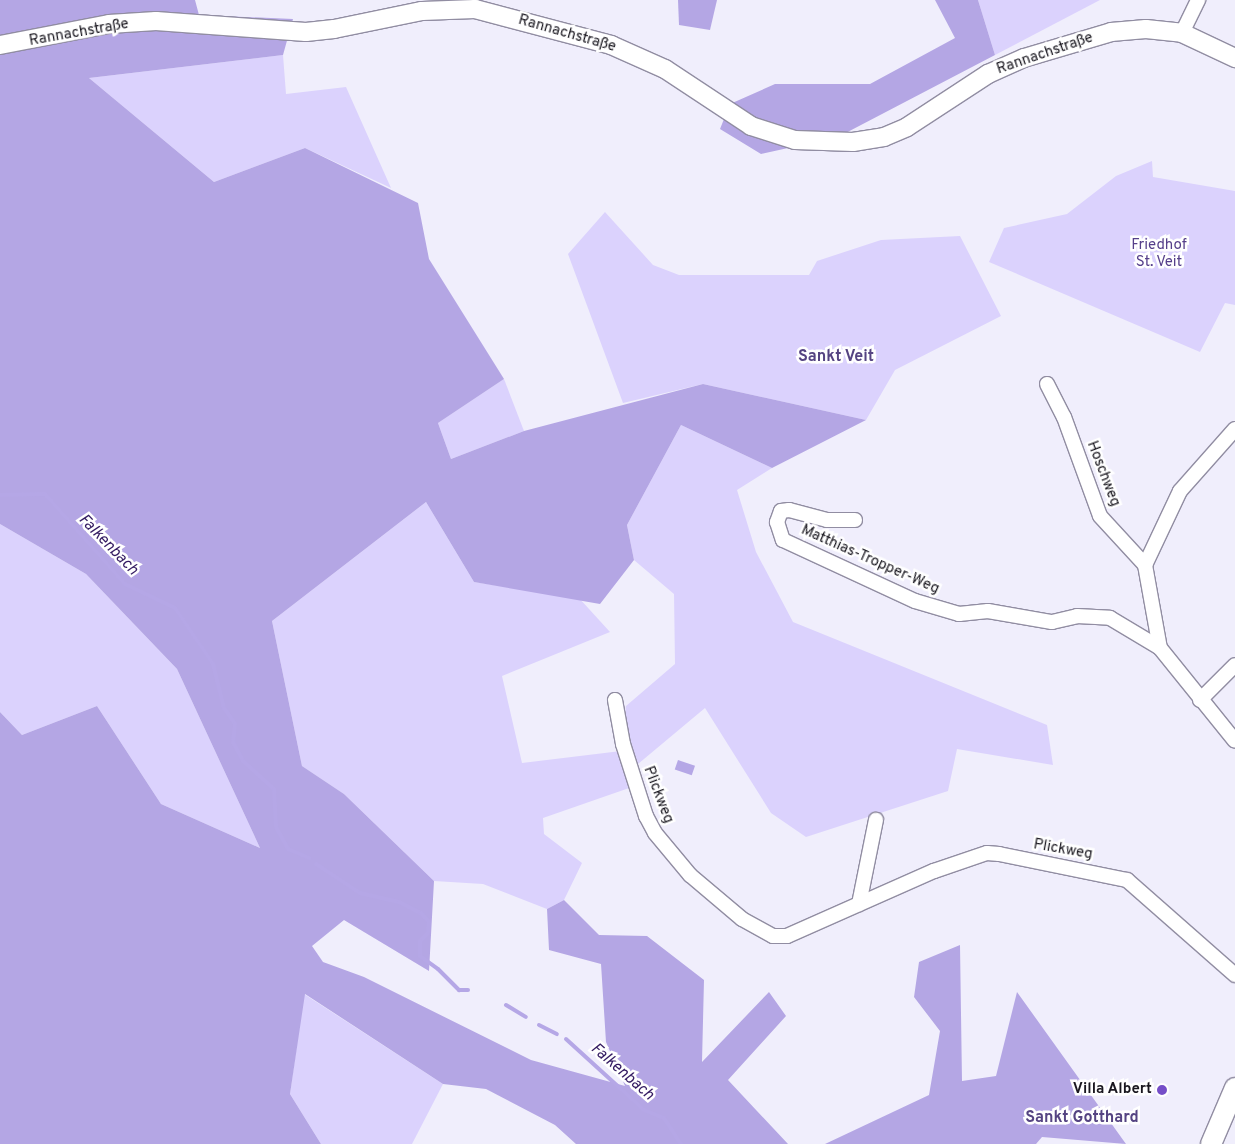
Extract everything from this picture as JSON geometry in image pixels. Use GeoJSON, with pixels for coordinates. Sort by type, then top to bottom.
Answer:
{"type":"FeatureCollection","features":[{"type":"Feature","properties":{"kind":"main road"},"geometry":{"type":"LineString","coordinates":[[1211,1144],[1235,1088]]}},
{"type":"Feature","properties":{"kind":"street"},"geometry":{"type":"LineString","coordinates":[[1182,33],[1198,0]]}},
{"type":"Feature","properties":{"kind":"street","name":"Rannachstraße"},"geometry":{"type":"LineString","coordinates":[[0,45],[109,24],[156,21],[306,32],[334,30],[422,11],[475,9],[611,45],[665,69],[752,126],[795,140],[853,142],[884,137],[908,127],[988,74],[1024,58],[1111,32],[1146,30],[1182,33],[1235,58]]}},
{"type":"Feature","properties":{"kind":"street","name":"Hoschweg"},"geometry":{"type":"LineString","coordinates":[[1047,384],[1064,417],[1100,516],[1145,565]]}},
{"type":"Feature","properties":{"kind":"street"},"geometry":{"type":"LineString","coordinates":[[1235,430],[1180,491],[1145,565],[1160,648],[1200,700],[1235,741]]}},
{"type":"Feature","properties":{"kind":"street","name":"Matthias-Tropper-Weg"},"geometry":{"type":"LineString","coordinates":[[855,520],[827,520],[789,510],[781,511],[777,522],[783,540],[915,601],[959,614],[988,611],[1052,622],[1077,616],[1110,618],[1160,648]]}},
{"type":"Feature","properties":{"kind":"street"},"geometry":{"type":"LineString","coordinates":[[1200,700],[1235,664]]}},
{"type":"Feature","properties":{"kind":"street","name":"Plickweg"},"geometry":{"type":"LineString","coordinates":[[615,700],[623,744],[646,816],[655,833],[677,862],[742,919],[773,936],[787,936],[914,878],[987,853],[1102,872],[1127,880],[1235,976]]}},
{"type":"Feature","properties":{"kind":"street"},"geometry":{"type":"LineString","coordinates":[[859,904],[876,820]]}},
{"type":"Feature","properties":{"kind":"green space"},"geometry":{"type":"Polygon","coordinates":[[[978,0],[1100,0],[995,55],[978,0]]]}},
{"type":"Feature","properties":{"kind":"green space"},"geometry":{"type":"Polygon","coordinates":[[[283,55],[286,94],[346,87],[391,188],[305,148],[214,182],[89,78],[283,55]]]}},
{"type":"Feature","properties":{"kind":"green space","name":"Friedhof St. Veit"},"geometry":{"type":"Polygon","coordinates":[[[1152,161],[1153,177],[1235,191],[1235,305],[1225,303],[1200,352],[989,262],[1004,228],[1067,214],[1116,176],[1152,161]]]}},
{"type":"Feature","properties":{"kind":"green space"},"geometry":{"type":"Polygon","coordinates":[[[605,212],[653,265],[679,275],[809,275],[817,261],[881,240],[960,236],[1001,316],[895,370],[866,420],[703,384],[623,403],[568,254],[605,212]]]}},
{"type":"Feature","properties":{"kind":"green space"},"geometry":{"type":"Polygon","coordinates":[[[504,379],[524,431],[451,459],[438,423],[504,379]]]}},
{"type":"Feature","properties":{"kind":"green space"},"geometry":{"type":"Polygon","coordinates":[[[681,425],[772,468],[737,490],[756,552],[793,622],[1047,725],[1053,765],[957,749],[948,791],[806,837],[771,813],[705,708],[638,764],[624,724],[626,706],[675,664],[674,594],[634,560],[627,525],[681,425]]]}},
{"type":"Feature","properties":{"kind":"green space"},"geometry":{"type":"Polygon","coordinates":[[[426,502],[474,582],[579,598],[610,632],[502,676],[522,763],[621,751],[632,787],[543,818],[544,834],[582,863],[564,900],[547,909],[483,884],[434,881],[344,794],[302,766],[272,621],[426,502]]]}},
{"type":"Feature","properties":{"kind":"green space"},"geometry":{"type":"Polygon","coordinates":[[[0,524],[86,574],[177,669],[260,848],[161,804],[97,706],[22,735],[0,712],[0,524]]]}},
{"type":"Feature","properties":{"kind":"green space"},"geometry":{"type":"Polygon","coordinates":[[[304,994],[443,1084],[412,1144],[321,1144],[290,1094],[304,994]]]}},
{"type":"Feature","properties":{"kind":"shaded area"},"geometry":{"type":"Polygon","coordinates":[[[0,0],[195,0],[199,15],[293,19],[283,55],[89,78],[214,182],[305,148],[418,203],[429,259],[504,379],[438,423],[451,459],[524,431],[703,384],[866,420],[772,468],[681,425],[627,525],[634,560],[600,604],[474,582],[426,502],[272,621],[302,766],[344,794],[434,881],[429,971],[344,920],[312,946],[323,962],[364,977],[531,1060],[625,1086],[606,1042],[601,964],[549,950],[547,909],[564,900],[599,935],[647,936],[704,980],[702,1062],[769,992],[786,1016],[728,1080],[788,1144],[576,1144],[555,1125],[486,1089],[443,1084],[305,994],[290,1094],[321,1144],[0,1144],[0,712],[22,735],[97,706],[161,804],[260,848],[177,669],[86,574],[0,524],[0,0]]]}},
{"type":"Feature","properties":{"kind":"shaded area"},"geometry":{"type":"Polygon","coordinates":[[[678,0],[717,0],[710,30],[679,25],[678,0]]]}},
{"type":"Feature","properties":{"kind":"shaded area"},"geometry":{"type":"Polygon","coordinates":[[[935,0],[978,0],[995,55],[838,137],[761,154],[720,129],[730,104],[775,84],[870,84],[955,38],[935,0]]]}},
{"type":"Feature","properties":{"kind":"shaded area"},"geometry":{"type":"Polygon","coordinates":[[[678,760],[695,766],[692,775],[675,769],[678,760]]]}},
{"type":"Feature","properties":{"kind":"shaded area"},"geometry":{"type":"Polygon","coordinates":[[[960,945],[962,1081],[996,1076],[1017,992],[1126,1144],[1042,1137],[1036,1144],[825,1144],[929,1095],[940,1031],[914,997],[919,962],[960,945]]]}},
{"type":"Feature","properties":{"kind":"waterway","name":"Falkenbach"},"geometry":{"type":"LineString","coordinates":[[0,495],[45,494],[125,584],[175,608],[213,664],[224,708],[235,724],[233,742],[243,761],[274,789],[276,827],[288,849],[309,858]]}},
{"type":"Feature","properties":{"kind":"waterway","name":"Falkenbach"},"geometry":{"type":"LineString","coordinates":[[316,864],[360,893],[399,902],[421,913],[429,922],[428,933],[420,941],[420,956],[438,969],[459,990],[468,990]]}},
{"type":"Feature","properties":{"kind":"waterway","name":"Falkenbach"},"geometry":{"type":"LineString","coordinates":[[506,1005],[526,1017]]}},
{"type":"Feature","properties":{"kind":"waterway","name":"Falkenbach"},"geometry":{"type":"LineString","coordinates":[[539,1025],[557,1034]]}},
{"type":"Feature","properties":{"kind":"waterway","name":"Falkenbach"},"geometry":{"type":"LineString","coordinates":[[566,1039],[644,1110],[664,1118],[681,1144]]}},
{"type":"Feature","properties":{"kind":"place","name":"Villa Albert"},"geometry":{"type":"Point","coordinates":[1162,1090]}},
{"type":"Feature","properties":{"kind":"district","name":"Sankt Veit"},"geometry":{"type":"Point","coordinates":[836,357]}},
{"type":"Feature","properties":{"kind":"district","name":"Sankt Gotthard"},"geometry":{"type":"Point","coordinates":[1082,1118]}}]}
